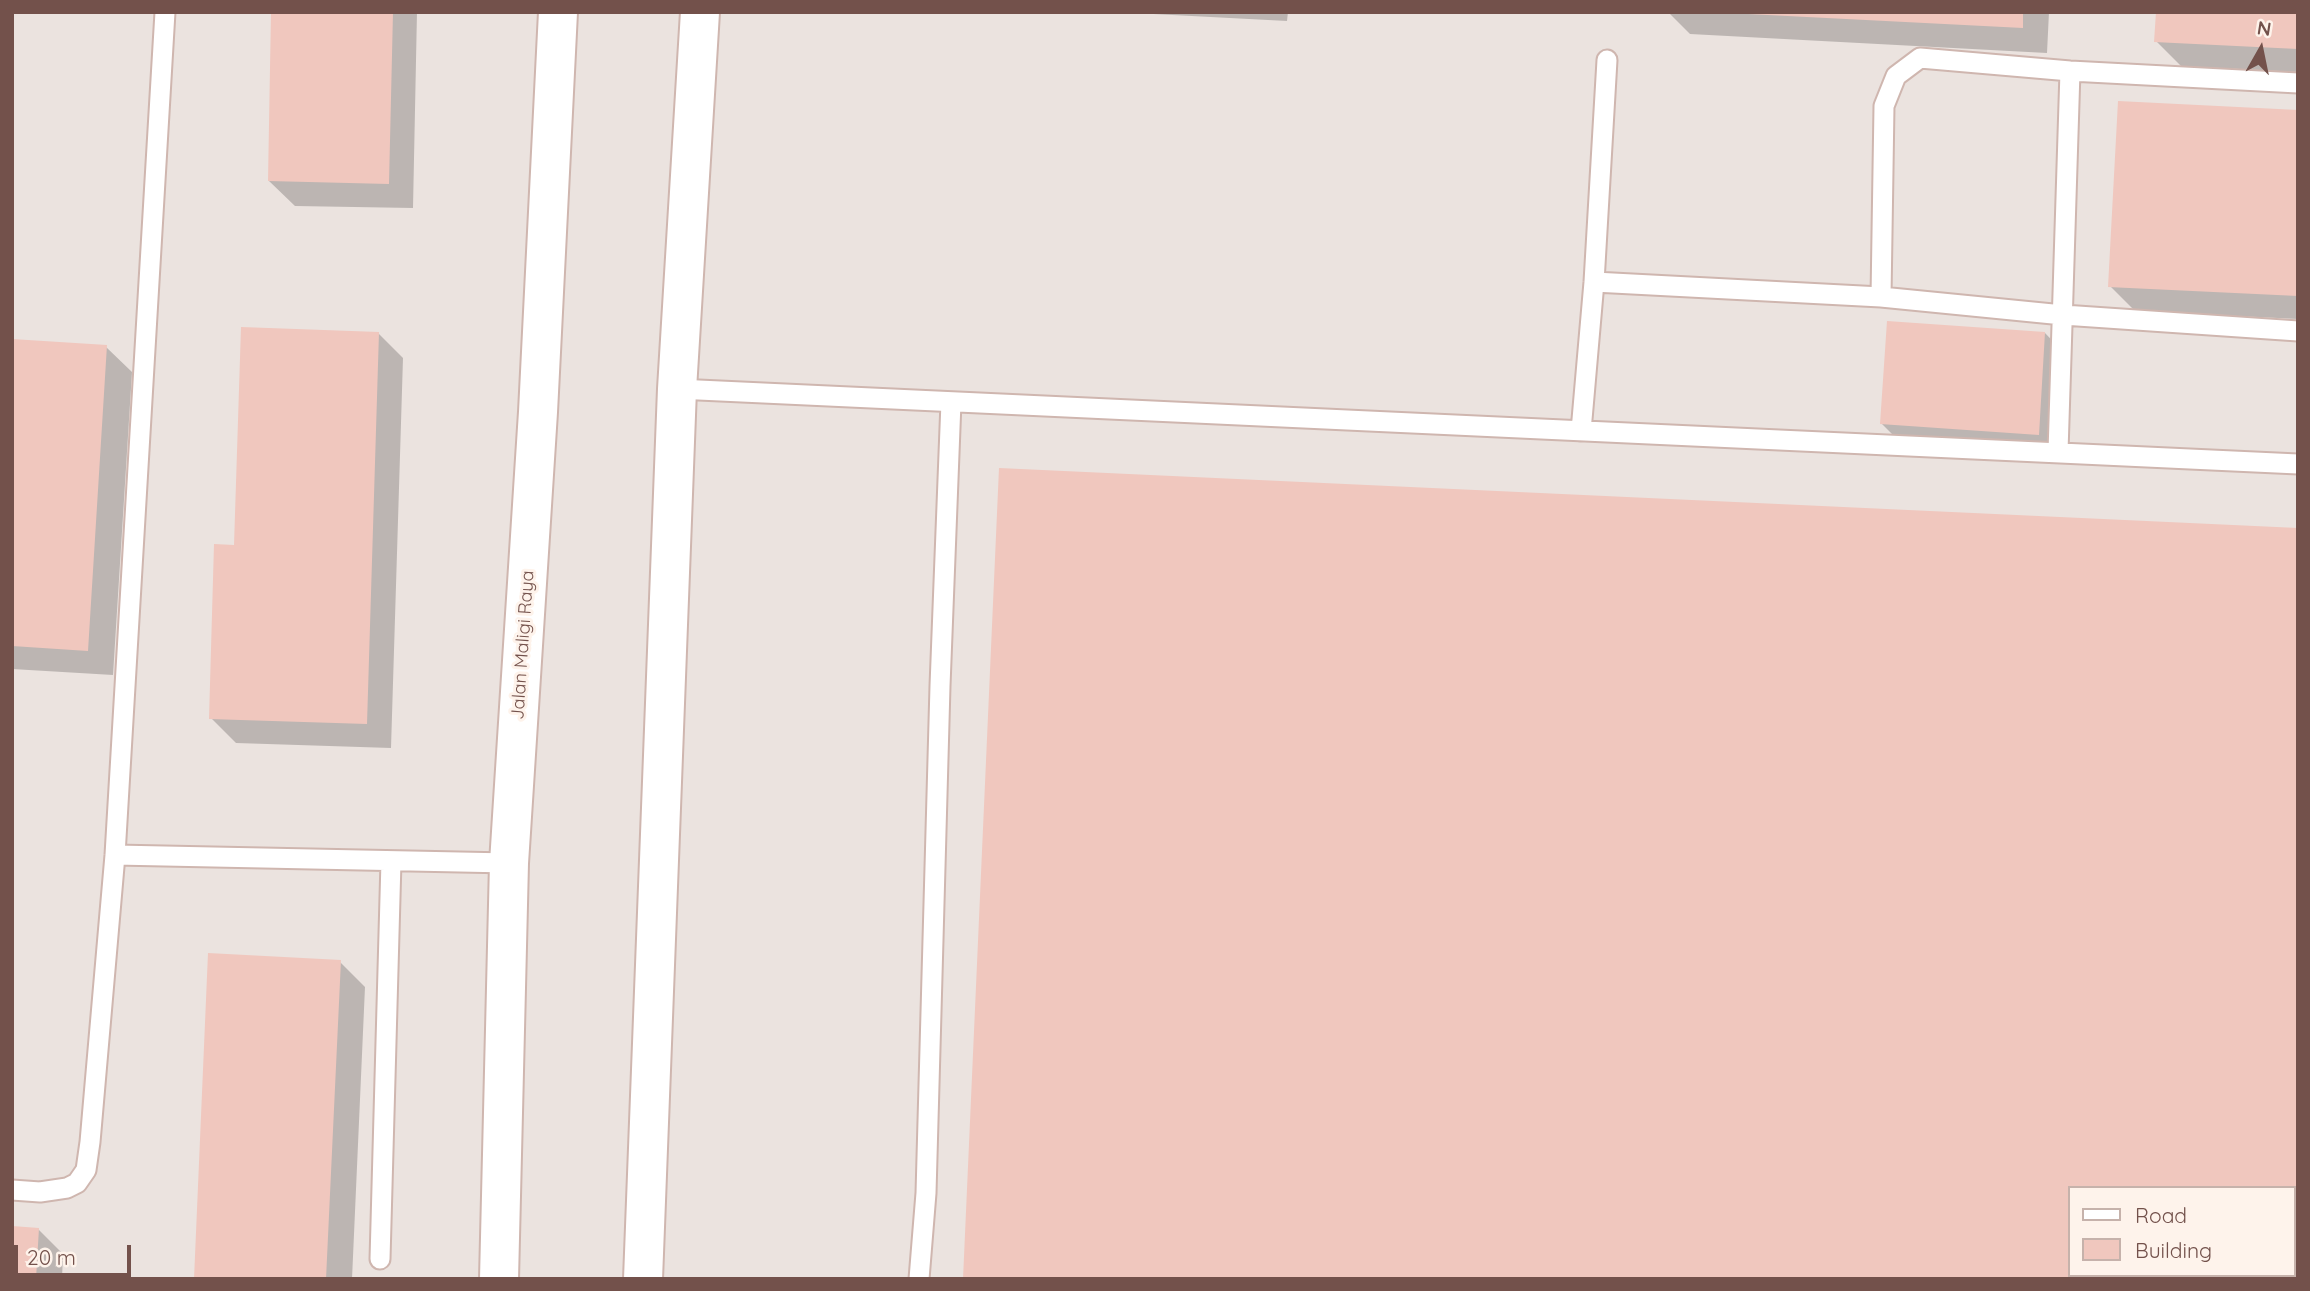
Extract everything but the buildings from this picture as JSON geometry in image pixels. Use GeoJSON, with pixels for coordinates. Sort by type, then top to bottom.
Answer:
{"type":"FeatureCollection","features":[{"type":"Feature","properties":{"kind":"street","name":"Jalan Maligi Raya"},"geometry":{"type":"LineString","coordinates":[[499,1279],[509,863],[538,412],[558,12]]}},
{"type":"Feature","properties":{"kind":"street"},"geometry":{"type":"LineString","coordinates":[[643,1279],[677,389],[700,12]]}},
{"type":"Feature","properties":{"kind":"lane"},"geometry":{"type":"LineString","coordinates":[[12,1190],[40,1192],[68,1188],[78,1183],[86,1170],[93,1119],[115,855],[166,12]]}},
{"type":"Feature","properties":{"kind":"lane"},"geometry":{"type":"LineString","coordinates":[[1881,297],[1884,106],[1896,76],[1920,58],[2070,71],[2298,83]]}},
{"type":"Feature","properties":{"kind":"lane"},"geometry":{"type":"LineString","coordinates":[[1581,431],[1594,282],[1607,60]]}},
{"type":"Feature","properties":{"kind":"lane"},"geometry":{"type":"LineString","coordinates":[[2058,452],[2070,71]]}},
{"type":"Feature","properties":{"kind":"lane"},"geometry":{"type":"LineString","coordinates":[[1594,282],[1881,297],[2063,315],[2298,331]]}},
{"type":"Feature","properties":{"kind":"lane"},"geometry":{"type":"LineString","coordinates":[[677,389],[2298,464]]}},
{"type":"Feature","properties":{"kind":"lane"},"geometry":{"type":"LineString","coordinates":[[919,1279],[926,1193],[939,700],[951,402]]}},
{"type":"Feature","properties":{"kind":"lane"},"geometry":{"type":"LineString","coordinates":[[115,855],[509,863]]}},
{"type":"Feature","properties":{"kind":"lane"},"geometry":{"type":"LineString","coordinates":[[380,1259],[391,861]]}},
{"type":"Feature","properties":{"kind":"shaded area"},"geometry":{"type":"Polygon","coordinates":[[[12,12],[2298,12],[2298,1279],[12,1279],[12,12]]]}}]}
